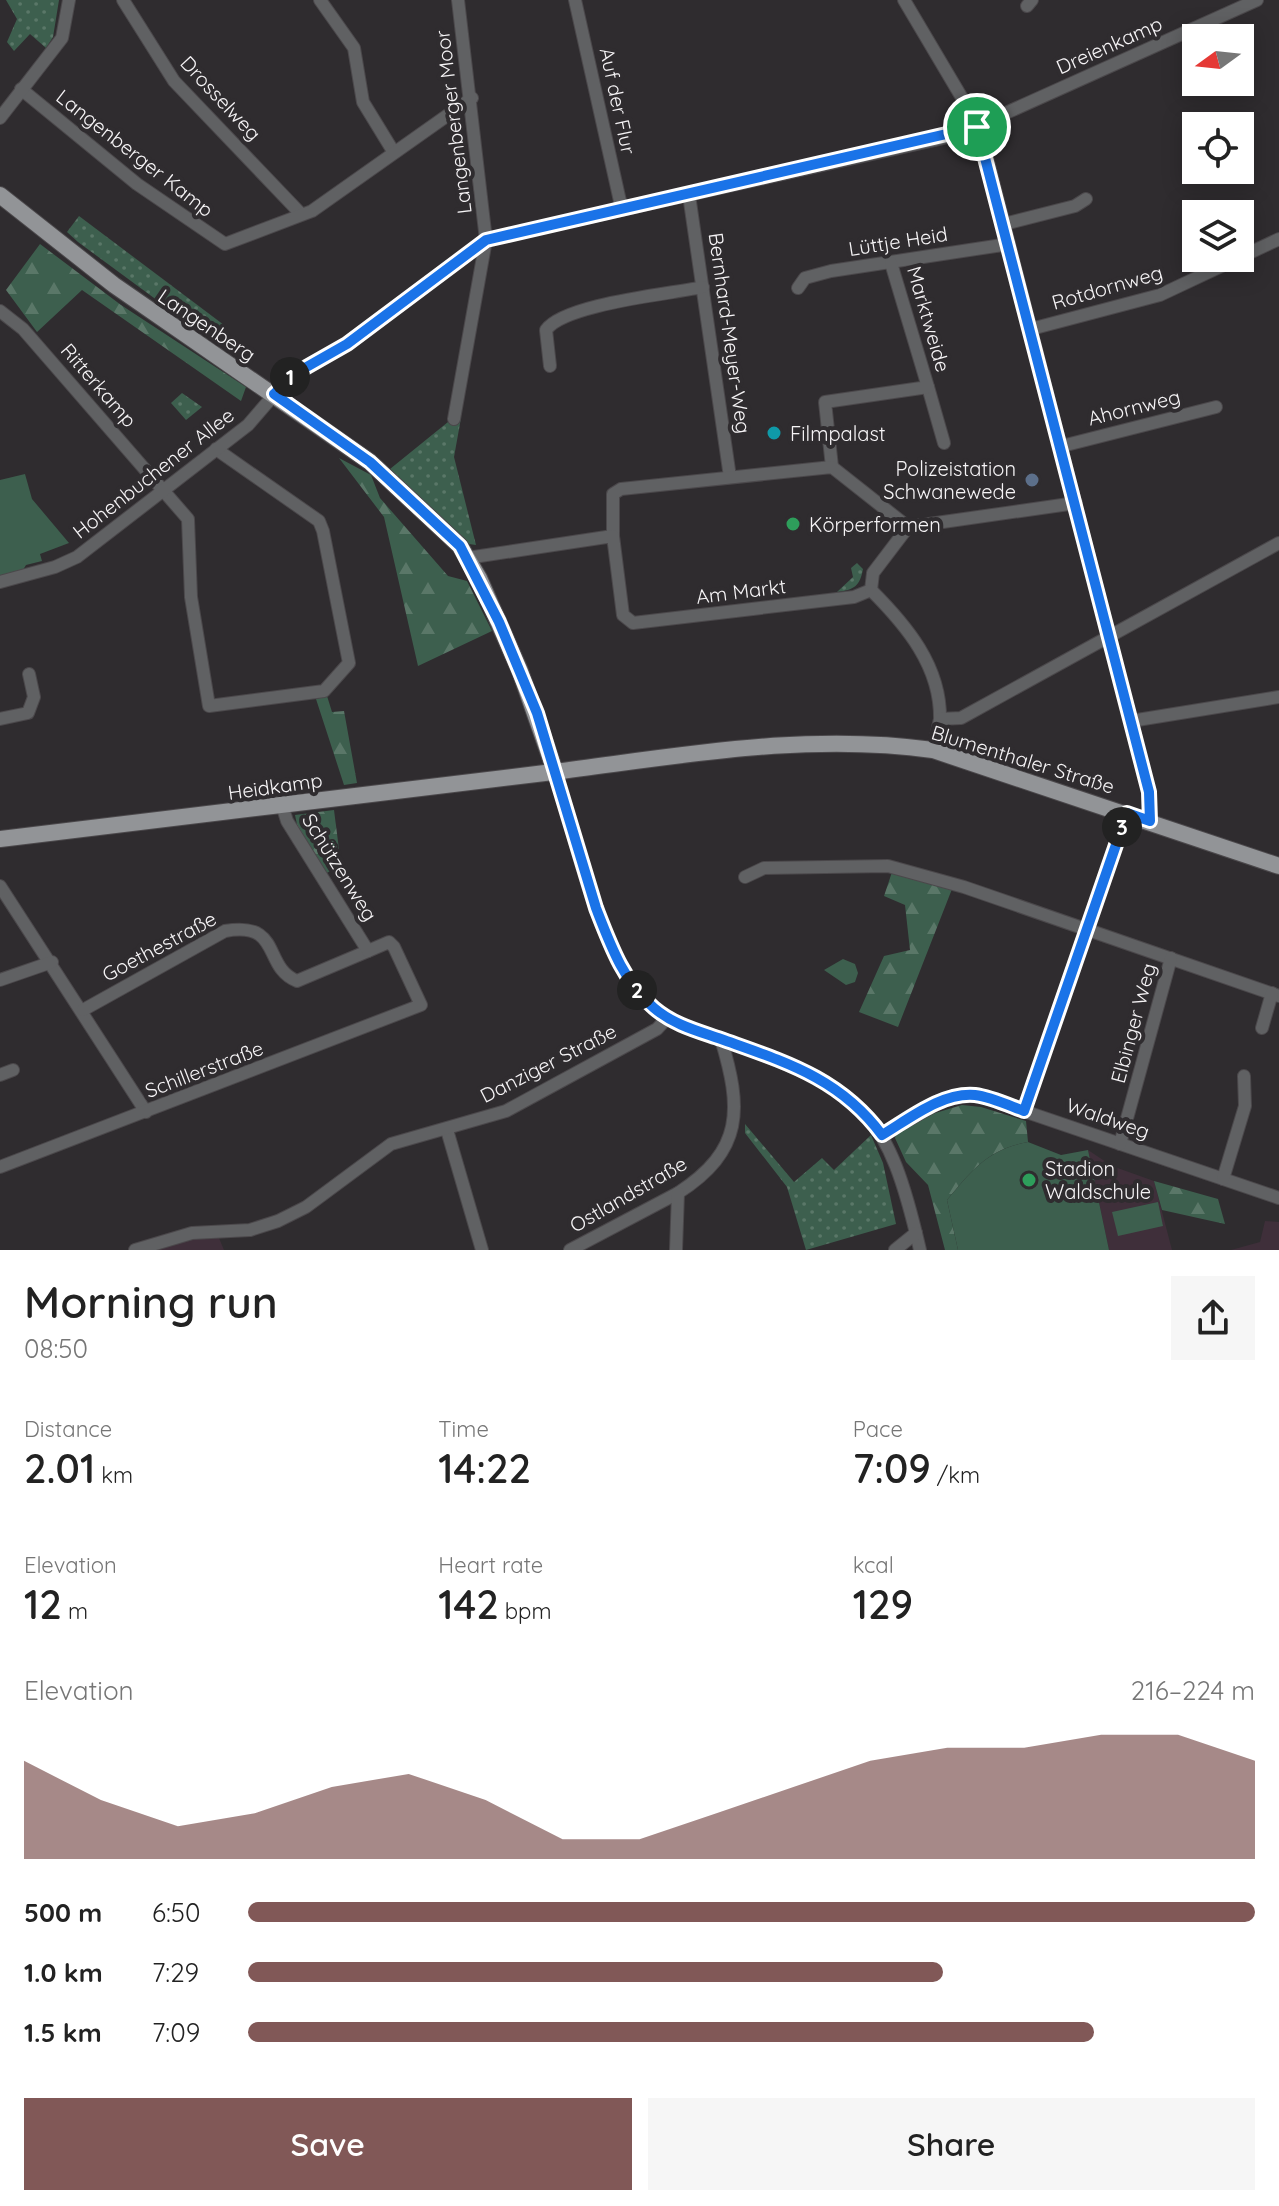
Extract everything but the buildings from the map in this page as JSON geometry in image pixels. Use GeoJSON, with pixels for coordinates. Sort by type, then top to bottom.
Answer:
{"type":"FeatureCollection","features":[{"type":"Feature","properties":{"kind":"main road","name":"Langenberg"},"geometry":{"type":"LineString","coordinates":[[0,195],[114,285],[370,462],[411,498],[467,558],[520,671],[555,771]]}},
{"type":"Feature","properties":{"kind":"main road","name":"Blumenthaler Straße"},"geometry":{"type":"LineString","coordinates":[[555,771],[815,742],[874,742],[933,750],[1279,866]]}},
{"type":"Feature","properties":{"kind":"main road","name":"Heidkamp"},"geometry":{"type":"LineString","coordinates":[[0,839],[555,771]]}},
{"type":"Feature","properties":{"kind":"street"},"geometry":{"type":"LineString","coordinates":[[0,118],[62,38],[69,0]]}},
{"type":"Feature","properties":{"kind":"street","name":"Drosselweg"},"geometry":{"type":"LineString","coordinates":[[123,0],[174,81],[301,214]]}},
{"type":"Feature","properties":{"kind":"street"},"geometry":{"type":"LineString","coordinates":[[320,0],[354,48],[363,102],[393,151]]}},
{"type":"Feature","properties":{"kind":"street","name":"Langenberger Moor"},"geometry":{"type":"LineString","coordinates":[[454,419],[486,240],[472,98],[458,0]]}},
{"type":"Feature","properties":{"kind":"street","name":"Auf der Flur"},"geometry":{"type":"LineString","coordinates":[[575,0],[622,210]]}},
{"type":"Feature","properties":{"kind":"street"},"geometry":{"type":"LineString","coordinates":[[904,0],[977,127],[1151,799],[1150,821]]}},
{"type":"Feature","properties":{"kind":"street","name":"Dreienkamp"},"geometry":{"type":"LineString","coordinates":[[486,240],[977,127],[1257,0]]}},
{"type":"Feature","properties":{"kind":"street","name":"Langenberger Kamp"},"geometry":{"type":"LineString","coordinates":[[21,89],[137,184],[219,242],[231,244],[312,211],[472,98]]}},
{"type":"Feature","properties":{"kind":"street","name":"Bernhard-Meyer-Weg"},"geometry":{"type":"LineString","coordinates":[[689,195],[730,477]]}},
{"type":"Feature","properties":{"kind":"street"},"geometry":{"type":"LineString","coordinates":[[1004,224],[1075,206],[1086,199]]}},
{"type":"Feature","properties":{"kind":"street","name":"Rotdornweg"},"geometry":{"type":"LineString","coordinates":[[1031,329],[1160,295],[1279,239]]}},
{"type":"Feature","properties":{"kind":"street","name":"Hohenbuchener Allee"},"geometry":{"type":"LineString","coordinates":[[0,582],[77,557],[248,425],[296,373],[347,344],[486,240]]}},
{"type":"Feature","properties":{"kind":"street","name":"Lüttje Heid"},"geometry":{"type":"LineString","coordinates":[[798,288],[805,278],[818,274],[1009,244]]}},
{"type":"Feature","properties":{"kind":"street","name":"Marktweide"},"geometry":{"type":"LineString","coordinates":[[891,263],[944,443]]}},
{"type":"Feature","properties":{"kind":"street"},"geometry":{"type":"LineString","coordinates":[[550,366],[546,330],[559,320],[583,311],[703,287]]}},
{"type":"Feature","properties":{"kind":"street","name":"Ritterkamp"},"geometry":{"type":"LineString","coordinates":[[0,311],[23,329],[188,519],[191,597],[209,706],[324,691],[349,663],[319,521],[216,449]]}},
{"type":"Feature","properties":{"kind":"street","name":"Marktweide"},"geometry":{"type":"LineString","coordinates":[[832,467],[825,402],[928,387]]}},
{"type":"Feature","properties":{"kind":"street","name":"Ahornweg"},"geometry":{"type":"LineString","coordinates":[[1062,446],[1216,407]]}},
{"type":"Feature","properties":{"kind":"street"},"geometry":{"type":"LineString","coordinates":[[832,467],[908,527]]}},
{"type":"Feature","properties":{"kind":"street","name":"Am Markt"},"geometry":{"type":"LineString","coordinates":[[832,467],[621,489],[613,494],[613,536],[623,615],[633,623],[854,597],[871,590]]}},
{"type":"Feature","properties":{"kind":"street"},"geometry":{"type":"LineString","coordinates":[[933,750],[940,719],[938,691],[930,668],[895,614],[871,590],[873,573],[908,527],[1076,503]]}},
{"type":"Feature","properties":{"kind":"street"},"geometry":{"type":"LineString","coordinates":[[467,558],[613,536]]}},
{"type":"Feature","properties":{"kind":"street"},"geometry":{"type":"LineString","coordinates":[[940,719],[957,720],[1279,543]]}},
{"type":"Feature","properties":{"kind":"street"},"geometry":{"type":"LineString","coordinates":[[0,719],[28,713],[34,697],[29,674]]}},
{"type":"Feature","properties":{"kind":"street"},"geometry":{"type":"LineString","coordinates":[[1131,721],[1279,697]]}},
{"type":"Feature","properties":{"kind":"street"},"geometry":{"type":"LineString","coordinates":[[555,771],[608,941],[639,992],[667,1018],[834,1086],[865,1113],[882,1135],[895,1161],[920,1250]]}},
{"type":"Feature","properties":{"kind":"street","name":"Schützenweg"},"geometry":{"type":"LineString","coordinates":[[282,805],[285,818],[368,951],[389,942],[394,947],[421,1005]]}},
{"type":"Feature","properties":{"kind":"street"},"geometry":{"type":"LineString","coordinates":[[1024,1111],[1127,813]]}},
{"type":"Feature","properties":{"kind":"street"},"geometry":{"type":"LineString","coordinates":[[745,877],[764,868],[888,866],[1087,929],[1275,994],[1262,1028]]}},
{"type":"Feature","properties":{"kind":"street"},"geometry":{"type":"LineString","coordinates":[[0,886],[52,962],[146,1112]]}},
{"type":"Feature","properties":{"kind":"street","name":"Goethestraße"},"geometry":{"type":"LineString","coordinates":[[83,1010],[225,931],[247,927],[266,938],[289,978],[297,981],[368,951]]}},
{"type":"Feature","properties":{"kind":"street","name":"Elbinger Weg"},"geometry":{"type":"LineString","coordinates":[[1120,1144],[1171,958]]}},
{"type":"Feature","properties":{"kind":"street"},"geometry":{"type":"LineString","coordinates":[[0,980],[52,962]]}},
{"type":"Feature","properties":{"kind":"street","name":"Schillerstraße"},"geometry":{"type":"LineString","coordinates":[[0,1167],[421,1005]]}},
{"type":"Feature","properties":{"kind":"street","name":"Danziger Straße"},"geometry":{"type":"LineString","coordinates":[[135,1250],[192,1233],[250,1230],[278,1221],[306,1207],[391,1144],[506,1111],[657,1029],[667,1018]]}},
{"type":"Feature","properties":{"kind":"street","name":"Ostlandstraße"},"geometry":{"type":"LineString","coordinates":[[570,1250],[678,1193],[717,1161],[734,1129],[734,1098],[721,1039]]}},
{"type":"Feature","properties":{"kind":"street"},"geometry":{"type":"LineString","coordinates":[[0,1075],[13,1070]]}},
{"type":"Feature","properties":{"kind":"street"},"geometry":{"type":"LineString","coordinates":[[1223,1179],[1245,1106],[1244,1076]]}},
{"type":"Feature","properties":{"kind":"street","name":"Waldweg"},"geometry":{"type":"LineString","coordinates":[[882,1135],[930,1107],[960,1095],[977,1095],[1279,1198]]}},
{"type":"Feature","properties":{"kind":"street"},"geometry":{"type":"LineString","coordinates":[[447,1130],[482,1250]]}},
{"type":"Feature","properties":{"kind":"street"},"geometry":{"type":"LineString","coordinates":[[676,1250],[678,1193]]}},
{"type":"Feature","properties":{"kind":"street"},"geometry":{"type":"LineString","coordinates":[[895,1250],[916,1233]]}},
{"type":"Feature","properties":{"kind":"shaded area"},"geometry":{"type":"Polygon","coordinates":[[[1088,1150],[1112,1166],[1154,1181],[1172,1250],[1109,1250],[1088,1150]]]}},
{"type":"Feature","properties":{"kind":"shaded area"},"geometry":{"type":"Polygon","coordinates":[[[1265,1221],[1279,1222],[1279,1250],[1231,1250],[1260,1242],[1265,1221]]]}},
{"type":"Feature","properties":{"kind":"shaded area"},"geometry":{"type":"Polygon","coordinates":[[[219,1238],[224,1250],[150,1250],[182,1239],[219,1238]]]}},
{"type":"Feature","properties":{"kind":"green space"},"geometry":{"type":"Polygon","coordinates":[[[6,0],[59,0],[53,37],[46,48],[30,34],[14,51],[7,42],[17,19],[6,0]]]}},
{"type":"Feature","properties":{"kind":"green space"},"geometry":{"type":"Polygon","coordinates":[[[79,216],[224,325],[207,337],[78,242],[67,232],[79,216]]]}},
{"type":"Feature","properties":{"kind":"green space"},"geometry":{"type":"Polygon","coordinates":[[[40,244],[121,305],[246,387],[241,401],[82,290],[37,332],[6,290],[40,244]]]}},
{"type":"Feature","properties":{"kind":"green space"},"geometry":{"type":"Polygon","coordinates":[[[182,393],[202,407],[186,420],[171,403],[182,393]]]}},
{"type":"Feature","properties":{"kind":"green space"},"geometry":{"type":"Polygon","coordinates":[[[461,418],[454,457],[476,545],[462,543],[452,528],[390,469],[448,422],[461,418]]]}},
{"type":"Feature","properties":{"kind":"green space"},"geometry":{"type":"Polygon","coordinates":[[[339,458],[371,475],[380,498],[448,576],[467,581],[492,631],[418,666],[384,517],[339,458]]]}},
{"type":"Feature","properties":{"kind":"green space"},"geometry":{"type":"Polygon","coordinates":[[[25,474],[32,499],[69,543],[40,554],[42,561],[0,576],[0,480],[25,474]]]}},
{"type":"Feature","properties":{"kind":"green space"},"geometry":{"type":"Polygon","coordinates":[[[857,563],[863,569],[858,583],[848,590],[837,592],[853,577],[851,568],[857,563]]]}},
{"type":"Feature","properties":{"kind":"green space"},"geometry":{"type":"Polygon","coordinates":[[[327,696],[332,712],[344,711],[357,783],[344,785],[316,699],[327,696]]]}},
{"type":"Feature","properties":{"kind":"green space"},"geometry":{"type":"Polygon","coordinates":[[[334,810],[341,865],[325,874],[298,829],[295,815],[334,810]]]}},
{"type":"Feature","properties":{"kind":"green space"},"geometry":{"type":"Polygon","coordinates":[[[892,872],[952,889],[898,1027],[859,1012],[884,956],[910,950],[905,905],[884,896],[892,872]]]}},
{"type":"Feature","properties":{"kind":"green space"},"geometry":{"type":"Polygon","coordinates":[[[843,959],[855,964],[858,973],[855,982],[846,985],[824,970],[843,959]]]}},
{"type":"Feature","properties":{"kind":"green space"},"geometry":{"type":"Polygon","coordinates":[[[962,1105],[981,1107],[1026,1121],[1028,1142],[1002,1150],[982,1162],[947,1200],[958,1250],[945,1250],[928,1185],[906,1162],[895,1138],[896,1133],[932,1114],[962,1105]]]}},
{"type":"Feature","properties":{"kind":"green space"},"geometry":{"type":"Polygon","coordinates":[[[745,1124],[794,1182],[822,1158],[834,1170],[871,1135],[883,1163],[896,1224],[806,1250],[787,1187],[745,1133],[745,1124]]]}},
{"type":"Feature","properties":{"kind":"green space","name":"Stadion Waldschule"},"geometry":{"type":"Polygon","coordinates":[[[1028,1142],[1061,1155],[1088,1150],[1109,1250],[958,1250],[947,1200],[982,1162],[1002,1150],[1028,1142]]]}},
{"type":"Feature","properties":{"kind":"green space"},"geometry":{"type":"Polygon","coordinates":[[[1154,1181],[1218,1199],[1225,1224],[1162,1210],[1154,1181]]]}},
{"type":"Feature","properties":{"kind":"green space"},"geometry":{"type":"Polygon","coordinates":[[[1158,1202],[1163,1226],[1118,1236],[1112,1212],[1158,1202]]]}},
{"type":"Feature","properties":{"kind":"place","name":"Filmpalast"},"geometry":{"type":"Point","coordinates":[774,433]}},
{"type":"Feature","properties":{"kind":"place","name":"Polizeistation Schwanewede"},"geometry":{"type":"Point","coordinates":[1032,480]}},
{"type":"Feature","properties":{"kind":"place","name":"Körperformen"},"geometry":{"type":"Point","coordinates":[793,524]}},
{"type":"Feature","properties":{"kind":"place","name":"Stadion Waldschule"},"geometry":{"type":"Point","coordinates":[1029,1180]}},
{"type":"Feature","properties":{"kind":"route"},"geometry":{"type":"LineString","coordinates":[[977,127],[1151,799],[1150,821],[1127,813],[1024,1111],[977,1095],[960,1095],[930,1107],[882,1135],[851,1098],[834,1086],[776,1059],[667,1018],[639,992],[608,941],[537,713],[479,578],[460,546],[370,462],[274,394],[296,373],[347,344],[486,240],[957,135],[977,127]]}}]}
